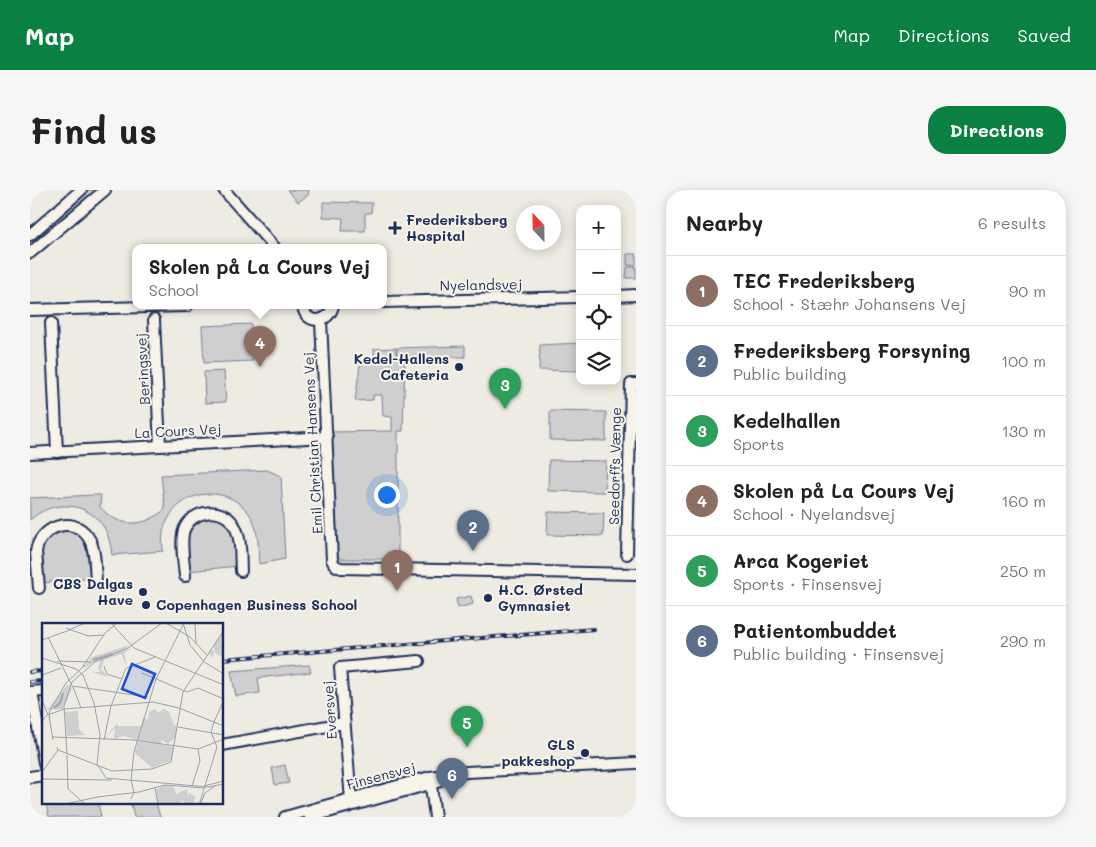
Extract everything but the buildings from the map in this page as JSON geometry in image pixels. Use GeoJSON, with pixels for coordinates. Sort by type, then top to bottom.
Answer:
{"type":"FeatureCollection","features":[{"type":"Feature","properties":{"kind":"street"},"geometry":{"type":"LineString","coordinates":[[30,235],[82,190]]}},
{"type":"Feature","properties":{"kind":"street"},"geometry":{"type":"LineString","coordinates":[[30,253],[105,190]]}},
{"type":"Feature","properties":{"kind":"street"},"geometry":{"type":"LineString","coordinates":[[224,190],[271,244]]}},
{"type":"Feature","properties":{"kind":"street"},"geometry":{"type":"LineString","coordinates":[[621,296],[636,295]]}},
{"type":"Feature","properties":{"kind":"street","name":"Nyelandsvej"},"geometry":{"type":"LineString","coordinates":[[387,302],[576,297]]}},
{"type":"Feature","properties":{"kind":"street"},"geometry":{"type":"LineString","coordinates":[[30,310],[132,307]]}},
{"type":"Feature","properties":{"kind":"street"},"geometry":{"type":"LineString","coordinates":[[303,309],[310,318],[317,320],[326,318],[332,309]]}},
{"type":"Feature","properties":{"kind":"street","name":"Beringsvej"},"geometry":{"type":"LineString","coordinates":[[154,320],[160,446]]}},
{"type":"Feature","properties":{"kind":"street","name":"Emil Christian Hansens Vej"},"geometry":{"type":"LineString","coordinates":[[321,320],[332,560],[334,565],[338,568],[636,574]]}},
{"type":"Feature","properties":{"kind":"street"},"geometry":{"type":"LineString","coordinates":[[51,322],[57,452]]}},
{"type":"Feature","properties":{"kind":"street","name":"Seedorffs Vænge"},"geometry":{"type":"LineString","coordinates":[[627,554],[630,384],[636,384]]}},
{"type":"Feature","properties":{"kind":"street","name":"La Cours Vej"},"geometry":{"type":"LineString","coordinates":[[30,453],[326,437]]}},
{"type":"Feature","properties":{"kind":"street"},"geometry":{"type":"LineString","coordinates":[[185,576],[182,539],[184,530],[196,516],[213,512],[222,514],[234,524],[237,532],[241,571]]}},
{"type":"Feature","properties":{"kind":"street"},"geometry":{"type":"LineString","coordinates":[[39,588],[36,547],[41,537],[49,530],[64,525],[78,528],[89,537],[93,547],[96,583]]}},
{"type":"Feature","properties":{"kind":"street","name":"Eversvej"},"geometry":{"type":"LineString","coordinates":[[350,802],[340,668],[419,661]]}},
{"type":"Feature","properties":{"kind":"street"},"geometry":{"type":"LineString","coordinates":[[31,692],[42,752]]}},
{"type":"Feature","properties":{"kind":"street"},"geometry":{"type":"LineString","coordinates":[[224,745],[344,723]]}},
{"type":"Feature","properties":{"kind":"street","name":"Finsensvej"},"geometry":{"type":"LineString","coordinates":[[285,817],[350,802],[430,780],[456,777],[467,772],[522,772],[621,767],[636,763]]}},
{"type":"Feature","properties":{"kind":"street","name":"Finsensvej"},"geometry":{"type":"LineString","coordinates":[[621,767],[636,770]]}},
{"type":"Feature","properties":{"kind":"street"},"geometry":{"type":"LineString","coordinates":[[430,780],[434,817]]}},
{"type":"Feature","properties":{"kind":"street","name":"Finsensvej"},"geometry":{"type":"LineString","coordinates":[[310,817],[350,802]]}},
{"type":"Feature","properties":{"kind":"shaded area"},"geometry":{"type":"Polygon","coordinates":[[[88,190],[100,190],[30,249],[30,239],[88,190]]]}},
{"type":"Feature","properties":{"kind":"shaded area"},"geometry":{"type":"Polygon","coordinates":[[[287,190],[309,190],[308,195],[298,202],[287,190]]]}},
{"type":"Feature","properties":{"kind":"shaded area"},"geometry":{"type":"Polygon","coordinates":[[[323,202],[372,203],[371,213],[365,213],[365,231],[342,231],[343,218],[323,217],[323,202]]]}},
{"type":"Feature","properties":{"kind":"shaded area"},"geometry":{"type":"Polygon","coordinates":[[[627,254],[636,254],[636,266],[627,265],[627,254]]]}},
{"type":"Feature","properties":{"kind":"shaded area"},"geometry":{"type":"Polygon","coordinates":[[[627,267],[636,267],[636,278],[626,278],[627,267]]]}},
{"type":"Feature","properties":{"kind":"shaded area"},"geometry":{"type":"Polygon","coordinates":[[[251,324],[253,361],[204,363],[202,326],[251,324]]]}},
{"type":"Feature","properties":{"kind":"shaded area"},"geometry":{"type":"Polygon","coordinates":[[[576,343],[576,371],[539,370],[540,345],[576,343]]]}},
{"type":"Feature","properties":{"kind":"shaded area"},"geometry":{"type":"Polygon","coordinates":[[[465,346],[465,357],[405,357],[403,431],[398,431],[398,559],[337,559],[331,432],[392,431],[392,417],[383,416],[382,395],[373,395],[373,400],[355,401],[360,365],[363,362],[374,361],[374,349],[396,348],[396,359],[397,348],[465,346]]]}},
{"type":"Feature","properties":{"kind":"shaded area"},"geometry":{"type":"Polygon","coordinates":[[[224,371],[226,402],[205,403],[204,372],[224,371]]]}},
{"type":"Feature","properties":{"kind":"shaded area"},"geometry":{"type":"Polygon","coordinates":[[[550,411],[606,412],[606,441],[550,440],[550,411]]]}},
{"type":"Feature","properties":{"kind":"shaded area"},"geometry":{"type":"Polygon","coordinates":[[[549,460],[606,461],[605,492],[548,491],[549,460]]]}},
{"type":"Feature","properties":{"kind":"shaded area"},"geometry":{"type":"Polygon","coordinates":[[[267,470],[281,476],[285,559],[259,564],[257,535],[252,518],[244,507],[221,495],[196,496],[185,501],[175,509],[164,528],[163,551],[112,555],[105,529],[90,513],[80,508],[59,506],[39,513],[30,520],[30,498],[101,495],[100,507],[107,514],[123,522],[140,522],[149,520],[165,509],[161,475],[267,470]]]}},
{"type":"Feature","properties":{"kind":"shaded area"},"geometry":{"type":"Polygon","coordinates":[[[548,512],[604,513],[603,536],[547,535],[548,512]]]}},
{"type":"Feature","properties":{"kind":"shaded area"},"geometry":{"type":"Polygon","coordinates":[[[213,516],[227,521],[234,533],[238,566],[188,571],[187,531],[198,519],[213,516]]]}},
{"type":"Feature","properties":{"kind":"shaded area"},"geometry":{"type":"Polygon","coordinates":[[[72,528],[88,542],[92,577],[42,583],[39,551],[47,534],[72,528]]]}},
{"type":"Feature","properties":{"kind":"shaded area"},"geometry":{"type":"Polygon","coordinates":[[[471,596],[473,604],[458,608],[456,599],[471,596]]]}},
{"type":"Feature","properties":{"kind":"shaded area"},"geometry":{"type":"Polygon","coordinates":[[[309,665],[311,672],[258,678],[260,693],[236,696],[231,671],[309,665]]]}},
{"type":"Feature","properties":{"kind":"shaded area"},"geometry":{"type":"Polygon","coordinates":[[[285,765],[289,783],[275,785],[272,768],[285,765]]]}},
{"type":"Feature","properties":{"kind":"shaded area"},"geometry":{"type":"Polygon","coordinates":[[[46,804],[98,804],[101,817],[49,817],[46,804]]]}},
{"type":"Feature","properties":{"kind":"shaded area"},"geometry":{"type":"Polygon","coordinates":[[[131,804],[156,804],[160,817],[134,817],[131,804]]]}},
{"type":"Feature","properties":{"kind":"railway"},"geometry":{"type":"LineString","coordinates":[[224,659],[594,629]]}},
{"type":"Feature","properties":{"kind":"railway"},"geometry":{"type":"LineString","coordinates":[[30,672],[42,671]]}},
{"type":"Feature","properties":{"kind":"railway"},"geometry":{"type":"LineString","coordinates":[[30,682],[42,681]]}},
{"type":"Feature","properties":{"kind":"place","name":"Frederiksberg Hospital"},"geometry":{"type":"Point","coordinates":[395,228]}},
{"type":"Feature","properties":{"kind":"place","name":"Skolen på La Cours Vej"},"geometry":{"type":"Point","coordinates":[260,367]}},
{"type":"Feature","properties":{"kind":"place","name":"Kedel-Hallens Cafeteria"},"geometry":{"type":"Point","coordinates":[459,367]}},
{"type":"Feature","properties":{"kind":"place","name":"Kedelhallen"},"geometry":{"type":"Point","coordinates":[505,409]}},
{"type":"Feature","properties":{"kind":"place","name":"Frederiksberg Forsyning"},"geometry":{"type":"Point","coordinates":[473,551]}},
{"type":"Feature","properties":{"kind":"place","name":"TEC Frederiksberg"},"geometry":{"type":"Point","coordinates":[397,591]}},
{"type":"Feature","properties":{"kind":"place","name":"CBS Dalgas Have"},"geometry":{"type":"Point","coordinates":[143,592]}},
{"type":"Feature","properties":{"kind":"place","name":"H.C. Ørsted Gymnasiet"},"geometry":{"type":"Point","coordinates":[488,598]}},
{"type":"Feature","properties":{"kind":"place","name":"Copenhagen Business School"},"geometry":{"type":"Point","coordinates":[146,605]}},
{"type":"Feature","properties":{"kind":"place","name":"Arca Kogeriet"},"geometry":{"type":"Point","coordinates":[467,747]}},
{"type":"Feature","properties":{"kind":"place","name":"GLS pakkeshop"},"geometry":{"type":"Point","coordinates":[585,753]}},
{"type":"Feature","properties":{"kind":"place","name":"Patientombuddet"},"geometry":{"type":"Point","coordinates":[452,799]}}]}
